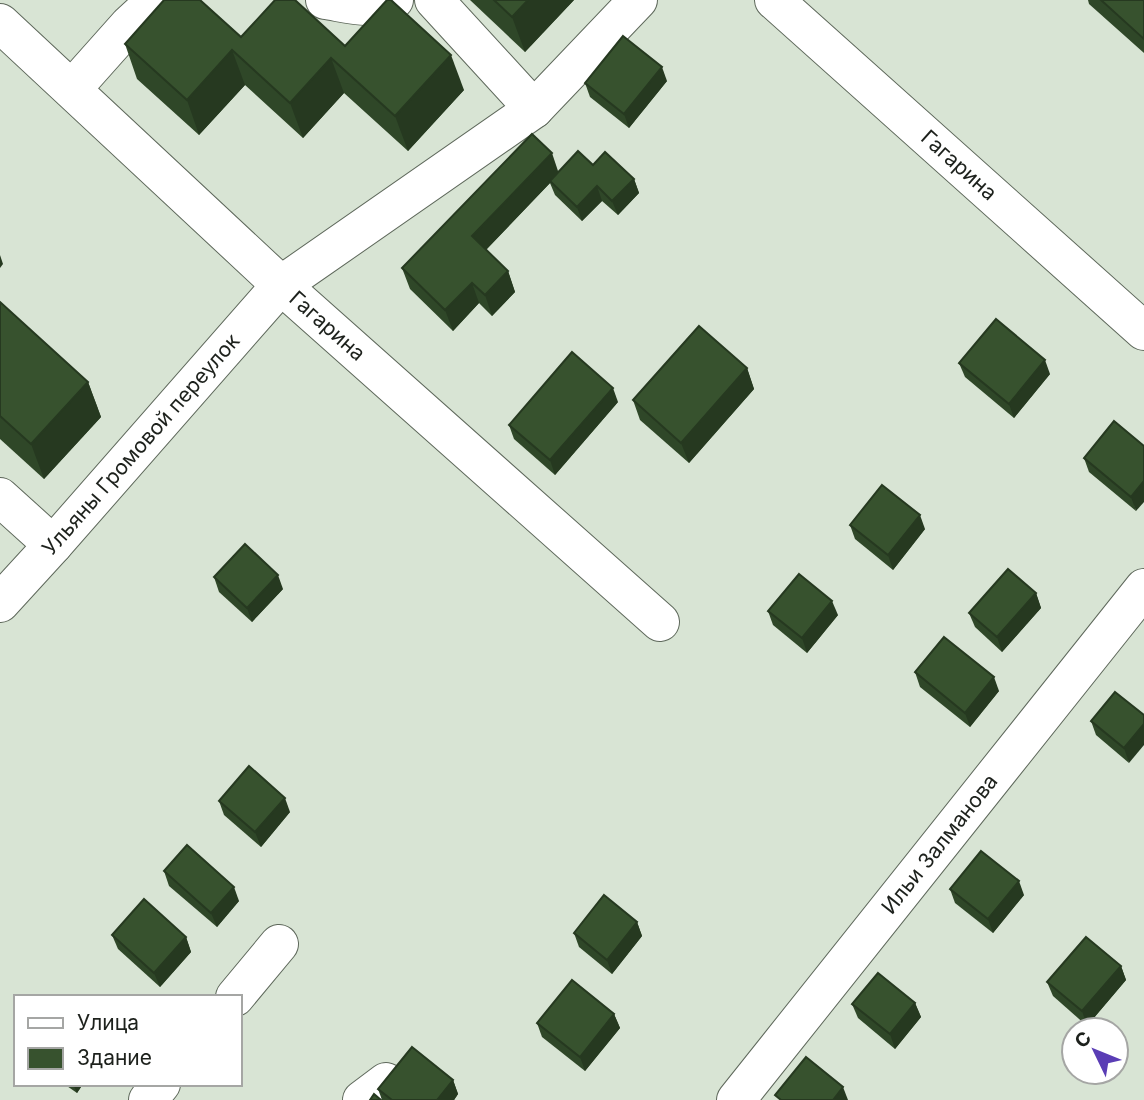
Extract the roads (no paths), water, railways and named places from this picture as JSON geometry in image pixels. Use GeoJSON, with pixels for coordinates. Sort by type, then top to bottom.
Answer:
{"type":"FeatureCollection","features":[{"type":"Feature","properties":{"kind":"street"},"geometry":{"type":"LineString","coordinates":[[325,0],[361,6],[386,5],[394,0]]}},
{"type":"Feature","properties":{"kind":"street"},"geometry":{"type":"LineString","coordinates":[[434,0],[534,109]]}},
{"type":"Feature","properties":{"kind":"street","name":"Ульяны Громовой переулок"},"geometry":{"type":"LineString","coordinates":[[0,603],[281,285],[534,109],[638,0]]}},
{"type":"Feature","properties":{"kind":"street","name":"Гагарина"},"geometry":{"type":"LineString","coordinates":[[774,0],[1144,331]]}},
{"type":"Feature","properties":{"kind":"street"},"geometry":{"type":"LineString","coordinates":[[72,89],[144,8]]}},
{"type":"Feature","properties":{"kind":"street","name":"Гагарина"},"geometry":{"type":"LineString","coordinates":[[0,23],[281,285],[660,622]]}},
{"type":"Feature","properties":{"kind":"street"},"geometry":{"type":"LineString","coordinates":[[2,503],[53,545]]}},
{"type":"Feature","properties":{"kind":"street","name":"Ильи Залманова"},"geometry":{"type":"LineString","coordinates":[[736,1100],[1144,588]]}},
{"type":"Feature","properties":{"kind":"street"},"geometry":{"type":"LineString","coordinates":[[237,995],[279,944]]}},
{"type":"Feature","properties":{"kind":"street"},"geometry":{"type":"LineString","coordinates":[[148,1100],[159,1086]]}}]}
